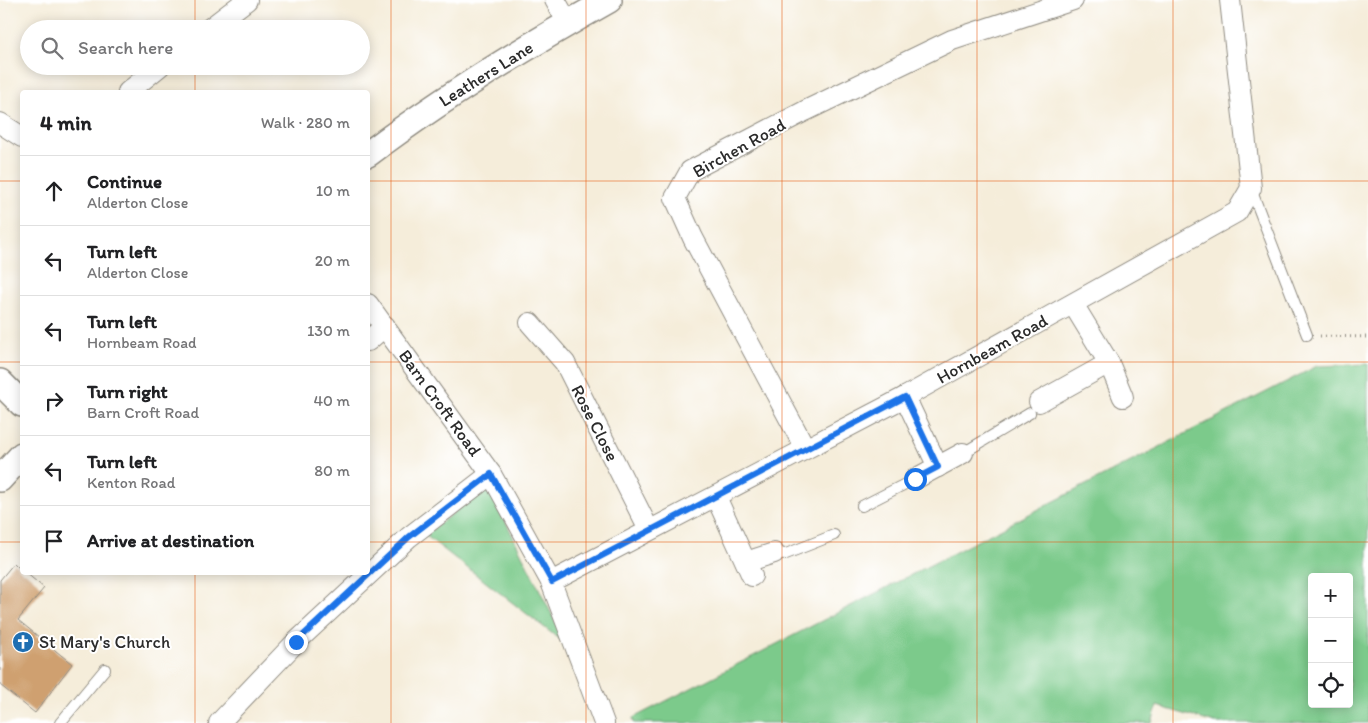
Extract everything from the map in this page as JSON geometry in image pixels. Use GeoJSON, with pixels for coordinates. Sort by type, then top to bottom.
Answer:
{"type":"FeatureCollection","features":[{"type":"Feature","properties":{"kind":"street"},"geometry":{"type":"LineString","coordinates":[[221,20],[247,0]]}},
{"type":"Feature","properties":{"kind":"street"},"geometry":{"type":"LineString","coordinates":[[555,0],[568,23]]}},
{"type":"Feature","properties":{"kind":"street","name":"Leathers Lane"},"geometry":{"type":"LineString","coordinates":[[370,153],[450,95],[608,0]]}},
{"type":"Feature","properties":{"kind":"street","name":"Birchen Road"},"geometry":{"type":"LineString","coordinates":[[806,448],[692,238],[675,198],[690,170],[952,40],[1073,0]]}},
{"type":"Feature","properties":{"kind":"street"},"geometry":{"type":"LineString","coordinates":[[1230,0],[1251,188]]}},
{"type":"Feature","properties":{"kind":"street"},"geometry":{"type":"LineString","coordinates":[[130,90],[149,75]]}},
{"type":"Feature","properties":{"kind":"street"},"geometry":{"type":"LineString","coordinates":[[0,123],[20,136]]}},
{"type":"Feature","properties":{"kind":"street","name":"Hornbeam Road"},"geometry":{"type":"LineString","coordinates":[[552,582],[905,397],[1238,212],[1251,188]]}},
{"type":"Feature","properties":{"kind":"street"},"geometry":{"type":"LineString","coordinates":[[1073,304],[1109,364],[1123,397]]}},
{"type":"Feature","properties":{"kind":"street","name":"Barn Croft Road"},"geometry":{"type":"LineString","coordinates":[[370,307],[491,474],[552,582],[604,723]]}},
{"type":"Feature","properties":{"kind":"street","name":"Rose Close"},"geometry":{"type":"LineString","coordinates":[[530,323],[565,363],[649,530]]}},
{"type":"Feature","properties":{"kind":"street"},"geometry":{"type":"LineString","coordinates":[[370,339],[385,326]]}},
{"type":"Feature","properties":{"kind":"street"},"geometry":{"type":"LineString","coordinates":[[1034,408],[1109,364]]}},
{"type":"Feature","properties":{"kind":"street"},"geometry":{"type":"LineString","coordinates":[[0,382],[20,402]]}},
{"type":"Feature","properties":{"kind":"street"},"geometry":{"type":"LineString","coordinates":[[905,397],[938,467]]}},
{"type":"Feature","properties":{"kind":"street"},"geometry":{"type":"LineString","coordinates":[[915,479],[963,453]]}},
{"type":"Feature","properties":{"kind":"street"},"geometry":{"type":"LineString","coordinates":[[0,479],[20,457]]}},
{"type":"Feature","properties":{"kind":"street"},"geometry":{"type":"LineString","coordinates":[[370,574],[402,544],[491,474]]}},
{"type":"Feature","properties":{"kind":"street"},"geometry":{"type":"LineString","coordinates":[[716,497],[749,569],[774,553]]}},
{"type":"Feature","properties":{"kind":"street"},"geometry":{"type":"LineString","coordinates":[[219,723],[296,642],[368,575]]}},
{"type":"Feature","properties":{"kind":"lane"},"geometry":{"type":"LineString","coordinates":[[1251,188],[1307,335]]}},
{"type":"Feature","properties":{"kind":"lane"},"geometry":{"type":"LineString","coordinates":[[963,453],[1034,408]]}},
{"type":"Feature","properties":{"kind":"lane"},"geometry":{"type":"LineString","coordinates":[[862,506],[915,479]]}},
{"type":"Feature","properties":{"kind":"lane"},"geometry":{"type":"LineString","coordinates":[[774,553],[786,554],[834,535]]}},
{"type":"Feature","properties":{"kind":"lane"},"geometry":{"type":"LineString","coordinates":[[60,723],[104,668]]}},
{"type":"Feature","properties":{"kind":"path"},"geometry":{"type":"LineString","coordinates":[[1307,335],[1368,337]]}},
{"type":"Feature","properties":{"kind":"green space"},"geometry":{"type":"Polygon","coordinates":[[[1368,364],[1368,723],[1215,723],[1157,706],[1152,723],[634,723],[633,718],[1317,366],[1368,364]]]}},
{"type":"Feature","properties":{"kind":"green space"},"geometry":{"type":"Polygon","coordinates":[[[488,486],[567,645],[425,535],[488,486]]]}},
{"type":"Feature","properties":{"kind":"building","name":"St Mary's Church"},"geometry":{"type":"Polygon","coordinates":[[[14,563],[20,569],[20,575],[29,575],[44,588],[18,620],[72,664],[35,713],[0,685],[0,580],[14,563]]]}},
{"type":"Feature","properties":{"kind":"place","name":"St Mary's Church"},"geometry":{"type":"Point","coordinates":[23,642]}},
{"type":"Feature","properties":{"kind":"route"},"geometry":{"type":"LineString","coordinates":[[296,642],[409,537],[491,474],[552,582],[905,397],[938,467],[915,479]]}}]}
